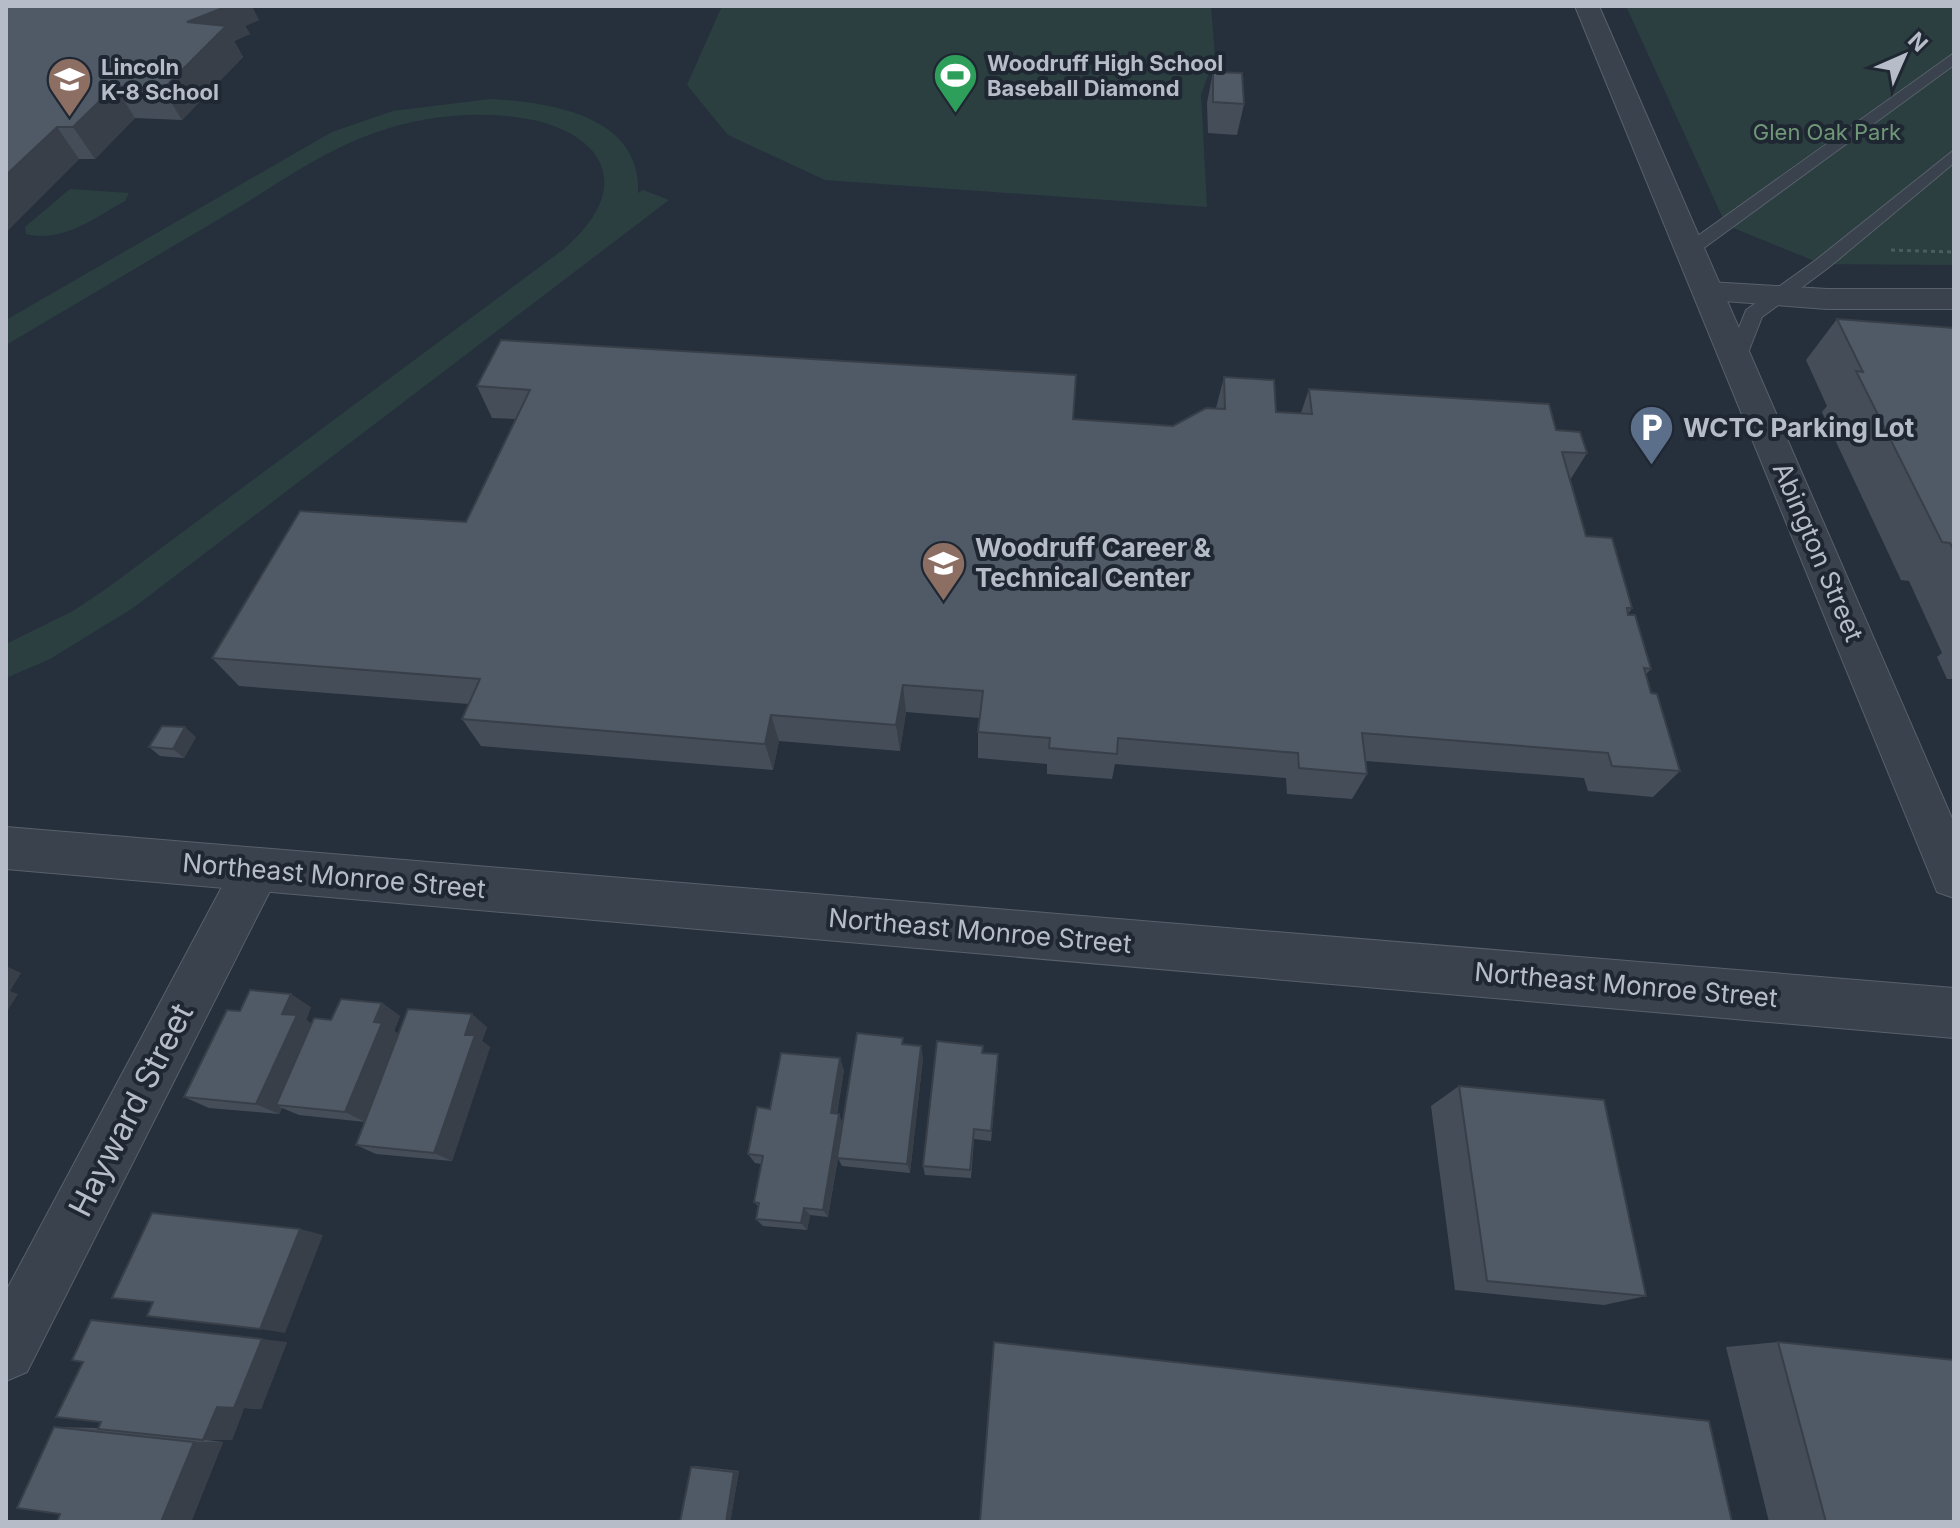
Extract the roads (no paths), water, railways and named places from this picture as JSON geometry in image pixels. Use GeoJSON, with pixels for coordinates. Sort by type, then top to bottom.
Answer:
{"type":"FeatureCollection","features":[{"type":"Feature","properties":{"kind":"street","name":"Abington Street"},"geometry":{"type":"LineString","coordinates":[[1587,6],[1954,877]]}},
{"type":"Feature","properties":{"kind":"street"},"geometry":{"type":"LineString","coordinates":[[1709,292],[1827,299],[1954,299]]}},
{"type":"Feature","properties":{"kind":"street","name":"Northeast Monroe Street"},"geometry":{"type":"LineString","coordinates":[[6,848],[1954,1013]]}},
{"type":"Feature","properties":{"kind":"street","name":"Hayward Street"},"geometry":{"type":"LineString","coordinates":[[6,1351],[256,870]]}},
{"type":"Feature","properties":{"kind":"lane"},"geometry":{"type":"LineString","coordinates":[[1691,249],[1954,58]]}},
{"type":"Feature","properties":{"kind":"lane"},"geometry":{"type":"LineString","coordinates":[[1737,358],[1747,322],[1777,294],[1822,264],[1954,155]]}},
{"type":"Feature","properties":{"kind":"place","name":"Woodruff High School Baseball Diamond"},"geometry":{"type":"Point","coordinates":[956,115]}},
{"type":"Feature","properties":{"kind":"place","name":"Lincoln K-8 School"},"geometry":{"type":"Point","coordinates":[70,119]}},
{"type":"Feature","properties":{"kind":"place","name":"WCTC Parking Lot"},"geometry":{"type":"Point","coordinates":[1652,467]}},
{"type":"Feature","properties":{"kind":"place","name":"Woodruff Career & Technical Center"},"geometry":{"type":"Point","coordinates":[944,602]}},
{"type":"Feature","properties":{"kind":"park label","name":"Glen Oak Park"},"geometry":{"type":"Point","coordinates":[1827,132]}}]}
